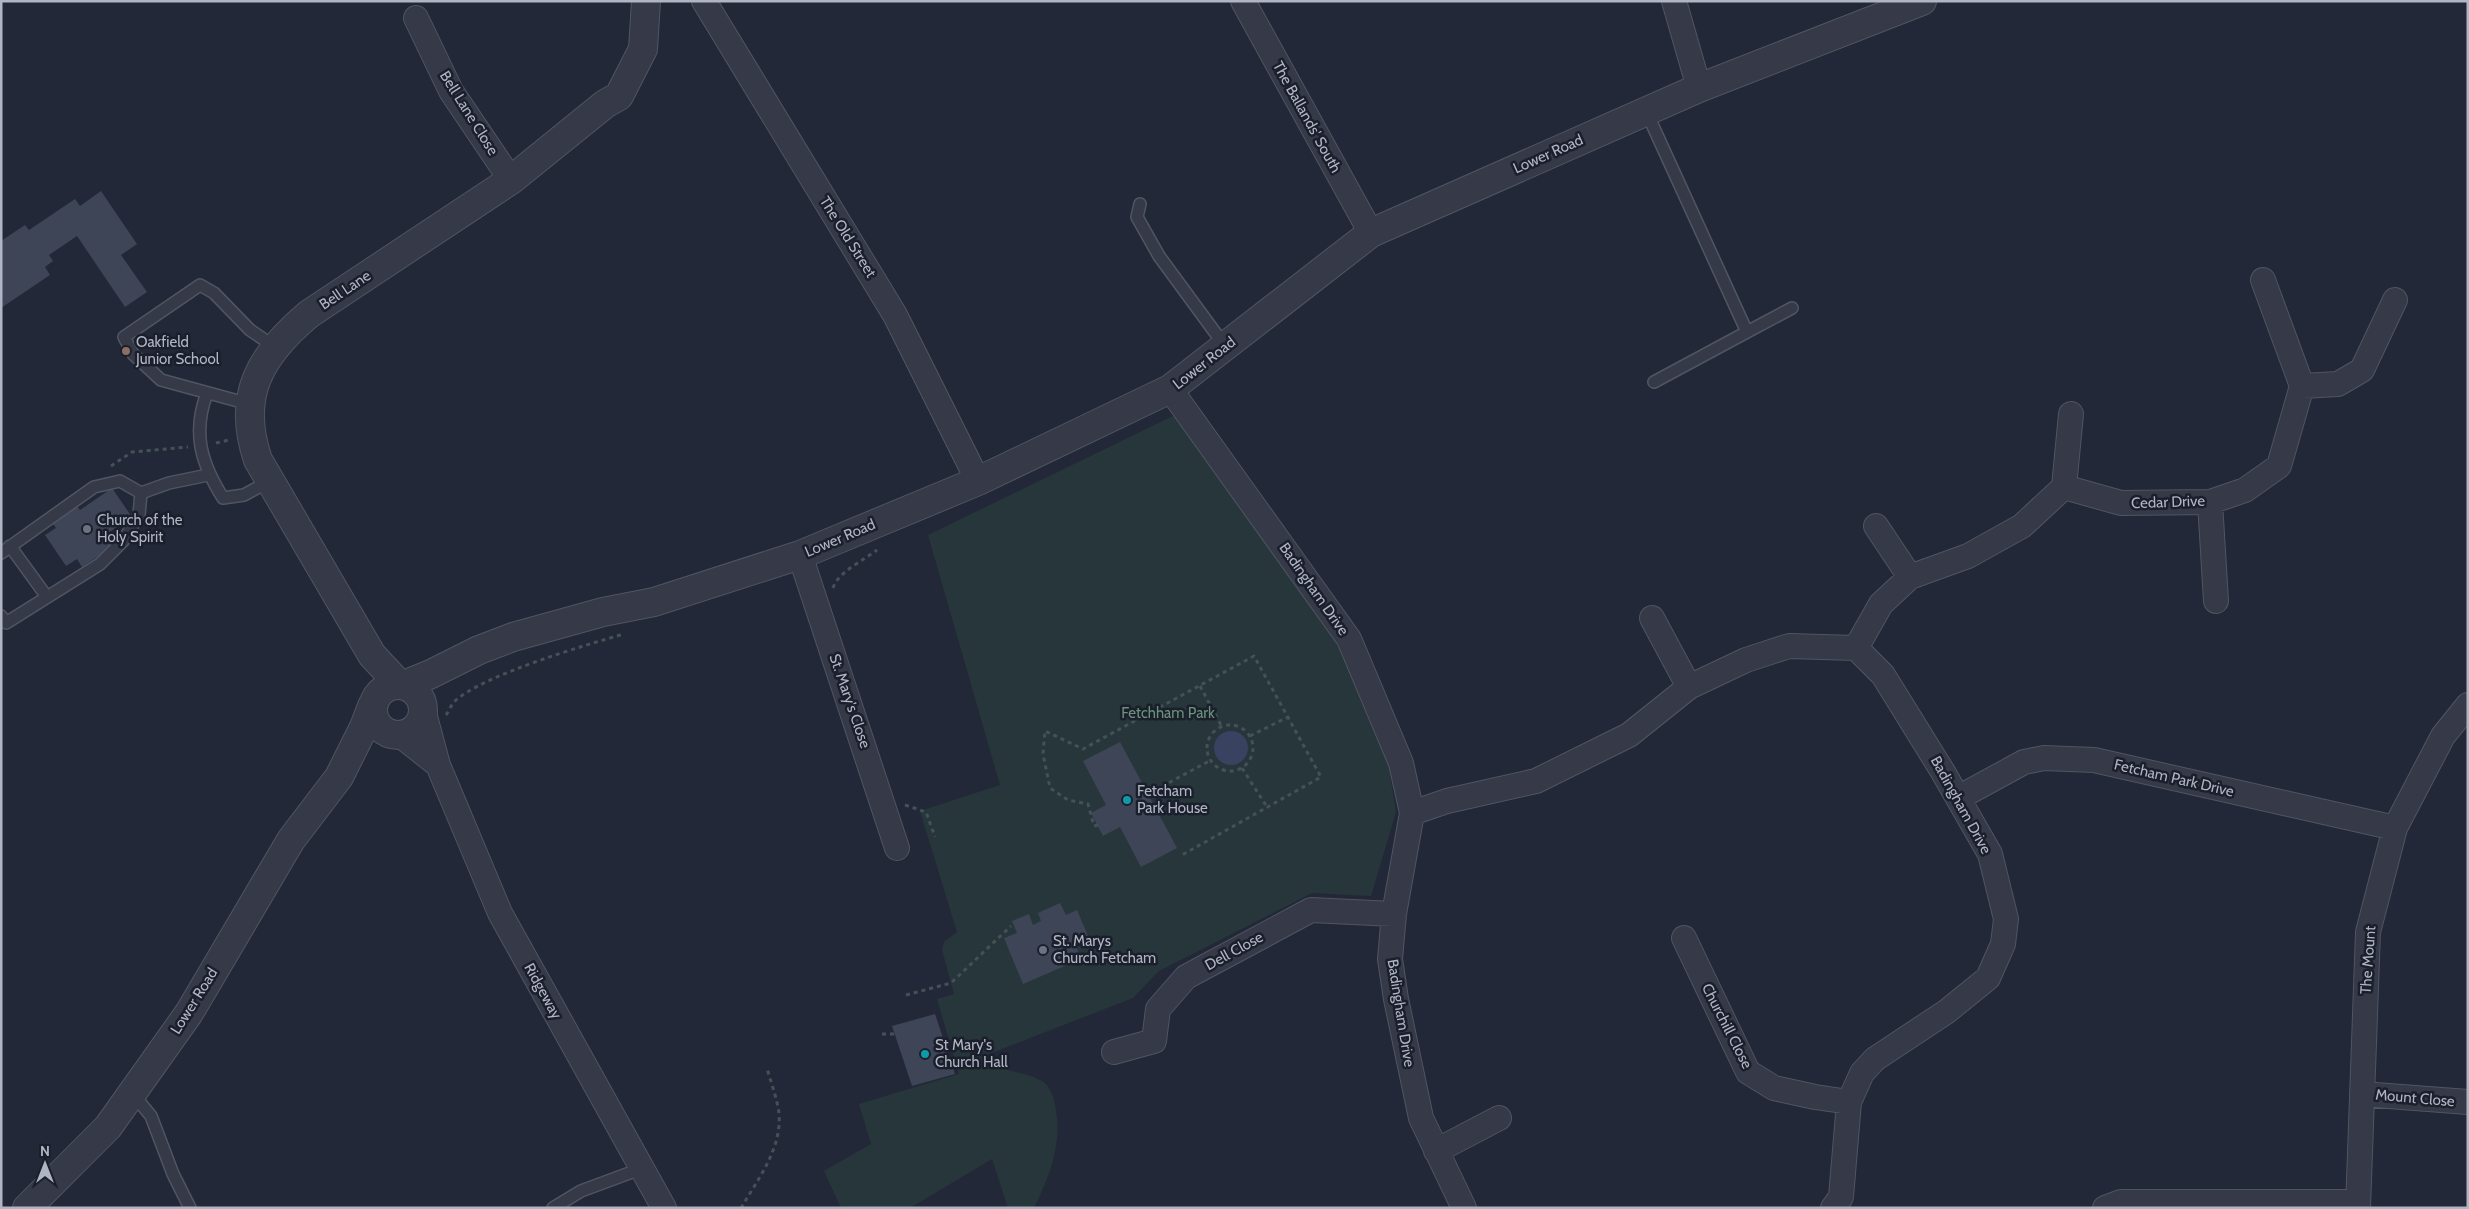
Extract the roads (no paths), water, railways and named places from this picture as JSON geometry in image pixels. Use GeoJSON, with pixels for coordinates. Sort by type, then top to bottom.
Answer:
{"type":"FeatureCollection","features":[{"type":"Feature","properties":{"kind":"street","name":"Bell Lane"},"geometry":{"type":"LineString","coordinates":[[402,685],[372,655],[258,460],[250,436],[249,404],[253,387],[275,347],[290,330],[309,314],[511,180],[605,104],[619,96],[643,49],[646,1]]}},
{"type":"Feature","properties":{"kind":"street","name":"The Old Street"},"geometry":{"type":"LineString","coordinates":[[704,1],[895,315],[978,481]]}},
{"type":"Feature","properties":{"kind":"street","name":"The Ballands' South"},"geometry":{"type":"LineString","coordinates":[[1244,1],[1371,233]]}},
{"type":"Feature","properties":{"kind":"street"},"geometry":{"type":"LineString","coordinates":[[1674,1],[1699,88]]}},
{"type":"Feature","properties":{"kind":"street","name":"Lower Road"},"geometry":{"type":"LineString","coordinates":[[339,777],[364,727],[373,702],[385,687],[402,685],[504,641],[544,628],[654,602],[800,555],[978,481],[1170,389],[1371,233],[1699,88],[1922,1]]}},
{"type":"Feature","properties":{"kind":"street","name":"Bell Lane Close"},"geometry":{"type":"LineString","coordinates":[[416,18],[451,91],[511,180]]}},
{"type":"Feature","properties":{"kind":"street"},"geometry":{"type":"LineString","coordinates":[[2263,280],[2302,386],[2338,384],[2362,370],[2395,300]]}},
{"type":"Feature","properties":{"kind":"street","name":"Cedar Drive"},"geometry":{"type":"LineString","coordinates":[[2064,487],[2121,503],[2210,502],[2246,490],[2279,466],[2302,386]]}},
{"type":"Feature","properties":{"kind":"street","name":"Badingham Drive"},"geometry":{"type":"LineString","coordinates":[[1170,389],[1349,639],[1401,763],[1412,813],[1394,914],[1390,959],[1396,999],[1421,1118],[1464,1208]]}},
{"type":"Feature","properties":{"kind":"street"},"geometry":{"type":"LineString","coordinates":[[1412,813],[1447,801],[1536,781],[1629,735],[1689,687],[1746,660],[1789,646],[1856,648],[1881,604],[1910,577],[1968,556],[2022,526],[2064,487],[2071,414]]}},
{"type":"Feature","properties":{"kind":"street"},"geometry":{"type":"LineString","coordinates":[[2210,502],[2216,601]]}},
{"type":"Feature","properties":{"kind":"street"},"geometry":{"type":"LineString","coordinates":[[1876,526],[1910,577]]}},
{"type":"Feature","properties":{"kind":"street","name":"St. Mary's Close"},"geometry":{"type":"LineString","coordinates":[[800,555],[897,848]]}},
{"type":"Feature","properties":{"kind":"street"},"geometry":{"type":"LineString","coordinates":[[1652,618],[1689,687]]}},
{"type":"Feature","properties":{"kind":"street","name":"Badingham Drive"},"geometry":{"type":"LineString","coordinates":[[1833,1208],[1841,1197],[1849,1102],[1862,1073],[1875,1059],[1946,1012],[1988,978],[2003,944],[2006,919],[1990,854],[1883,675],[1856,648]]}},
{"type":"Feature","properties":{"kind":"street","name":"Bell Lane"},"geometry":{"type":"LineString","coordinates":[[372,655],[373,702]]}},
{"type":"Feature","properties":{"kind":"street","name":"Lower Road"},"geometry":{"type":"LineString","coordinates":[[27,1208],[108,1127],[189,1013],[291,840],[339,777],[369,750],[398,735],[407,734],[419,724],[430,711],[433,686],[455,661]]}},
{"type":"Feature","properties":{"kind":"street"},"geometry":{"type":"LineString","coordinates":[[402,685],[416,693],[430,711]]}},
{"type":"Feature","properties":{"kind":"street"},"geometry":{"type":"LineString","coordinates":[[373,702],[375,722],[380,729],[398,735]]}},
{"type":"Feature","properties":{"kind":"street","name":"The Mount"},"geometry":{"type":"LineString","coordinates":[[2358,1205],[2368,932],[2395,828],[2443,736],[2468,705]]}},
{"type":"Feature","properties":{"kind":"street","name":"Ridgeway"},"geometry":{"type":"LineString","coordinates":[[430,711],[438,765],[500,913],[664,1208]]}},
{"type":"Feature","properties":{"kind":"street","name":"Ridgeway"},"geometry":{"type":"LineString","coordinates":[[398,735],[438,765]]}},
{"type":"Feature","properties":{"kind":"street","name":"Fetcham Park Drive"},"geometry":{"type":"LineString","coordinates":[[1958,798],[2024,762],[2044,758],[2094,760],[2395,828]]}},
{"type":"Feature","properties":{"kind":"street","name":"Dell Close"},"geometry":{"type":"LineString","coordinates":[[1114,1052],[1154,1041],[1158,1009],[1186,978],[1310,910],[1394,914]]}},
{"type":"Feature","properties":{"kind":"street","name":"Churchill Close"},"geometry":{"type":"LineString","coordinates":[[1684,938],[1748,1072],[1774,1088],[1815,1098],[1849,1102]]}},
{"type":"Feature","properties":{"kind":"street","name":"Mount Close"},"geometry":{"type":"LineString","coordinates":[[2362,1094],[2468,1102]]}},
{"type":"Feature","properties":{"kind":"street"},"geometry":{"type":"LineString","coordinates":[[1436,1151],[1499,1118]]}},
{"type":"Feature","properties":{"kind":"street"},"geometry":{"type":"LineString","coordinates":[[2105,1208],[2121,1202],[2358,1205]]}},
{"type":"Feature","properties":{"kind":"lane"},"geometry":{"type":"LineString","coordinates":[[1646,111],[1746,332]]}},
{"type":"Feature","properties":{"kind":"lane"},"geometry":{"type":"LineString","coordinates":[[1140,204],[1137,218],[1159,256],[1225,346]]}},
{"type":"Feature","properties":{"kind":"lane"},"geometry":{"type":"LineString","coordinates":[[249,404],[161,380],[133,354],[124,337],[200,284],[214,294],[250,330],[275,347]]}},
{"type":"Feature","properties":{"kind":"lane"},"geometry":{"type":"LineString","coordinates":[[1654,382],[1792,308]]}},
{"type":"Feature","properties":{"kind":"lane"},"geometry":{"type":"LineString","coordinates":[[207,393],[201,409],[198,442],[208,474],[222,498],[244,495],[270,482]]}},
{"type":"Feature","properties":{"kind":"lane"},"geometry":{"type":"LineString","coordinates":[[47,597],[6,549],[94,487],[120,481],[141,493],[208,474]]}},
{"type":"Feature","properties":{"kind":"lane"},"geometry":{"type":"LineString","coordinates":[[1,616],[6,623],[100,564],[124,541],[139,514],[141,493]]}},
{"type":"Feature","properties":{"kind":"lane"},"geometry":{"type":"LineString","coordinates":[[132,1093],[151,1116],[173,1174],[190,1208]]}},
{"type":"Feature","properties":{"kind":"lane"},"geometry":{"type":"LineString","coordinates":[[553,1208],[581,1191],[643,1168]]}},
{"type":"Feature","properties":{"kind":"water"},"geometry":{"type":"Polygon","coordinates":[[[1231,731],[1243,736],[1248,748],[1243,760],[1231,765],[1219,760],[1214,748],[1219,736],[1231,731]]]}},
{"type":"Feature","properties":{"kind":"place","name":"Oakfield Junior School"},"geometry":{"type":"Point","coordinates":[126,351]}},
{"type":"Feature","properties":{"kind":"place","name":"Church of the Holy Spirit"},"geometry":{"type":"Point","coordinates":[87,529]}},
{"type":"Feature","properties":{"kind":"place","name":"Fetcham Park House"},"geometry":{"type":"Point","coordinates":[1127,800]}},
{"type":"Feature","properties":{"kind":"place","name":"St. Marys Church Fetcham"},"geometry":{"type":"Point","coordinates":[1043,950]}},
{"type":"Feature","properties":{"kind":"place","name":"St Mary's Church Hall"},"geometry":{"type":"Point","coordinates":[925,1054]}},
{"type":"Feature","properties":{"kind":"park label","name":"Fetchham Park"},"geometry":{"type":"Point","coordinates":[1168,713]}}]}
